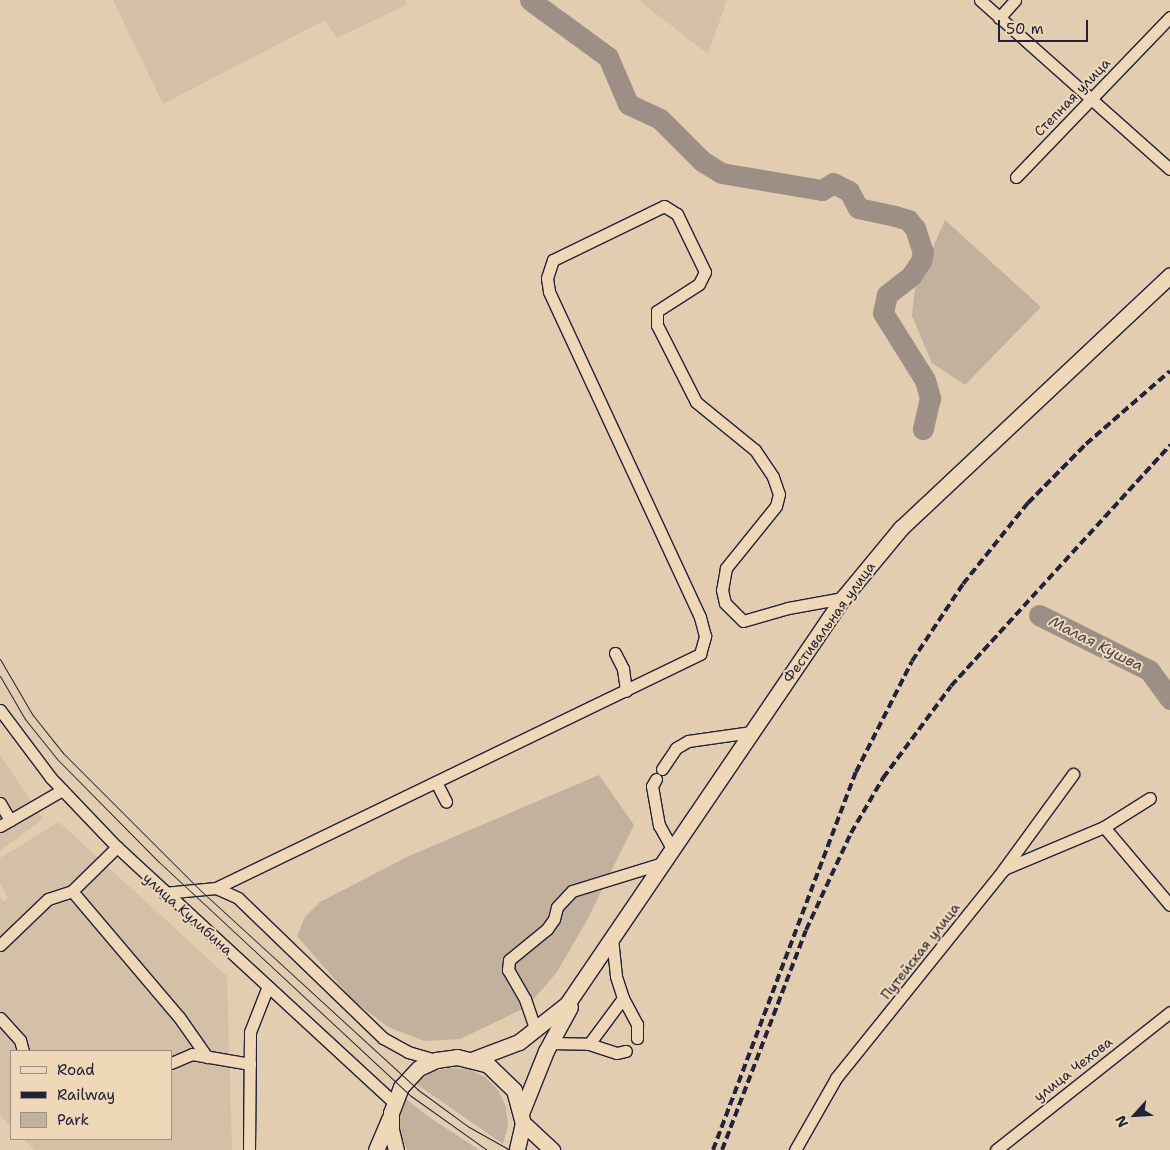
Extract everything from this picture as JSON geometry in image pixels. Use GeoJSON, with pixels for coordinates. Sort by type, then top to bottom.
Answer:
{"type":"FeatureCollection","features":[{"type":"Feature","properties":{"kind":"main road","name":"Фестивальная улица"},"geometry":{"type":"LineString","coordinates":[[474,1059],[503,1049],[536,1031],[567,1004],[844,598],[901,528],[946,483],[1170,275]]}},
{"type":"Feature","properties":{"kind":"main road","name":"Фестивальная улица"},"geometry":{"type":"LineString","coordinates":[[517,1150],[522,1117],[550,1043],[587,975]]}},
{"type":"Feature","properties":{"kind":"main road"},"geometry":{"type":"LineString","coordinates":[[376,1150],[392,1108],[412,1074],[436,1060],[457,1057],[474,1059],[488,1065],[505,1078],[514,1090],[522,1117],[552,1150]]}},
{"type":"Feature","properties":{"kind":"main road"},"geometry":{"type":"LineString","coordinates":[[392,1108],[391,1130],[396,1150]]}},
{"type":"Feature","properties":{"kind":"street"},"geometry":{"type":"LineString","coordinates":[[980,0],[1090,100],[1170,169]]}},
{"type":"Feature","properties":{"kind":"street"},"geometry":{"type":"LineString","coordinates":[[999,18],[1015,0]]}},
{"type":"Feature","properties":{"kind":"street","name":"Степная улица"},"geometry":{"type":"LineString","coordinates":[[1016,176],[1170,17]]}},
{"type":"Feature","properties":{"kind":"street"},"geometry":{"type":"LineString","coordinates":[[164,893],[216,888],[700,654],[704,628],[549,291],[546,278],[553,260],[664,206],[677,214],[705,272],[699,284],[664,304],[657,311],[657,324],[696,402],[755,450],[773,477],[779,494],[776,506],[726,568],[722,590],[725,603],[735,617],[743,622],[788,608],[844,598]]}},
{"type":"Feature","properties":{"kind":"street"},"geometry":{"type":"LineString","coordinates":[[615,653],[623,669],[626,690]]}},
{"type":"Feature","properties":{"kind":"street","name":"улица Кулибина"},"geometry":{"type":"LineString","coordinates":[[0,710],[62,790],[117,848],[164,893],[268,986],[392,1108]]}},
{"type":"Feature","properties":{"kind":"street"},"geometry":{"type":"LineString","coordinates":[[536,1031],[525,1000],[508,970],[509,960],[547,929],[554,919],[557,907],[572,891],[669,856],[659,825],[652,786],[676,748],[688,741],[752,732]]}},
{"type":"Feature","properties":{"kind":"street","name":"Путейская улица"},"geometry":{"type":"LineString","coordinates":[[795,1150],[836,1078],[1003,870],[1073,774]]}},
{"type":"Feature","properties":{"kind":"street"},"geometry":{"type":"LineString","coordinates":[[436,782],[446,802]]}},
{"type":"Feature","properties":{"kind":"street"},"geometry":{"type":"LineString","coordinates":[[0,803],[5,823],[62,790]]}},
{"type":"Feature","properties":{"kind":"street"},"geometry":{"type":"LineString","coordinates":[[1003,870],[1104,827],[1150,798]]}},
{"type":"Feature","properties":{"kind":"street"},"geometry":{"type":"LineString","coordinates":[[1104,827],[1170,905]]}},
{"type":"Feature","properties":{"kind":"street"},"geometry":{"type":"LineString","coordinates":[[0,944],[48,899],[72,891],[117,848]]}},
{"type":"Feature","properties":{"kind":"street"},"geometry":{"type":"LineString","coordinates":[[216,888],[238,898],[383,1038],[408,1052],[436,1060]]}},
{"type":"Feature","properties":{"kind":"street"},"geometry":{"type":"LineString","coordinates":[[72,891],[180,1017],[207,1057]]}},
{"type":"Feature","properties":{"kind":"street"},"geometry":{"type":"LineString","coordinates":[[612,939],[616,976],[623,998],[637,1024],[636,1038]]}},
{"type":"Feature","properties":{"kind":"street"},"geometry":{"type":"LineString","coordinates":[[249,1150],[250,1032],[268,986]]}},
{"type":"Feature","properties":{"kind":"street"},"geometry":{"type":"LineString","coordinates":[[589,1044],[623,998]]}},
{"type":"Feature","properties":{"kind":"street","name":"улица Чехова"},"geometry":{"type":"LineString","coordinates":[[996,1150],[1170,1012]]}},
{"type":"Feature","properties":{"kind":"street"},"geometry":{"type":"LineString","coordinates":[[0,1018],[20,1040],[23,1050]]}},
{"type":"Feature","properties":{"kind":"street"},"geometry":{"type":"LineString","coordinates":[[550,1043],[589,1044],[617,1053],[626,1051]]}},
{"type":"Feature","properties":{"kind":"street"},"geometry":{"type":"LineString","coordinates":[[172,1062],[186,1055],[250,1064]]}},
{"type":"Feature","properties":{"kind":"shaded area"},"geometry":{"type":"Polygon","coordinates":[[[113,0],[404,0],[408,4],[337,38],[325,20],[163,104],[113,0]]]}},
{"type":"Feature","properties":{"kind":"shaded area"},"geometry":{"type":"Polygon","coordinates":[[[638,0],[727,0],[708,54],[638,0]]]}},
{"type":"Feature","properties":{"kind":"shaded area"},"geometry":{"type":"Polygon","coordinates":[[[0,755],[43,819],[0,851],[0,755]]]}},
{"type":"Feature","properties":{"kind":"shaded area"},"geometry":{"type":"Polygon","coordinates":[[[59,822],[227,976],[232,1150],[34,1150],[24,1140],[172,1140],[172,1050],[10,1050],[10,1126],[0,1115],[0,897],[3,901],[8,898],[0,883],[0,858],[59,822]]]}},
{"type":"Feature","properties":{"kind":"green space"},"geometry":{"type":"Polygon","coordinates":[[[945,220],[1041,307],[965,385],[932,363],[912,316],[915,288],[945,220]]]}},
{"type":"Feature","properties":{"kind":"green space"},"geometry":{"type":"Polygon","coordinates":[[[599,775],[634,825],[587,920],[557,972],[527,1007],[460,1039],[425,1041],[388,1027],[353,1000],[297,936],[305,917],[320,902],[409,856],[599,775]]]}},
{"type":"Feature","properties":{"kind":"green space"},"geometry":{"type":"Polygon","coordinates":[[[449,1068],[468,1069],[485,1077],[498,1090],[506,1107],[508,1126],[503,1144],[415,1083],[431,1072],[449,1068]]]}},
{"type":"Feature","properties":{"kind":"green space"},"geometry":{"type":"Polygon","coordinates":[[[405,1098],[426,1115],[479,1150],[407,1150],[400,1132],[400,1115],[405,1098]]]}},
{"type":"Feature","properties":{"kind":"waterway","name":"Малая Кушва"},"geometry":{"type":"LineString","coordinates":[[530,0],[608,57],[628,104],[660,119],[702,161],[721,173],[822,190],[833,183],[849,191],[858,208],[908,220],[915,228],[923,252],[921,261],[911,276],[887,295],[883,313],[925,380],[930,398],[923,429]]}},
{"type":"Feature","properties":{"kind":"waterway","name":"Малая Кушва"},"geometry":{"type":"LineString","coordinates":[[1039,615],[1149,670],[1170,699]]}},
{"type":"Feature","properties":{"kind":"tram line"},"geometry":{"type":"LineString","coordinates":[[0,659],[32,714],[63,753],[199,889],[417,1089],[469,1127],[510,1150]]}},
{"type":"Feature","properties":{"kind":"tram line"},"geometry":{"type":"LineString","coordinates":[[0,676],[25,719],[57,759],[159,862],[411,1096],[487,1150]]}},
{"type":"Feature","properties":{"kind":"railway"},"geometry":{"type":"LineString","coordinates":[[713,1150],[856,772],[912,661],[963,584],[1028,503],[1086,444],[1170,371]]}},
{"type":"Feature","properties":{"kind":"railway"},"geometry":{"type":"LineString","coordinates":[[722,1150],[806,930],[851,833],[883,778],[951,686],[1170,445]]}}]}
